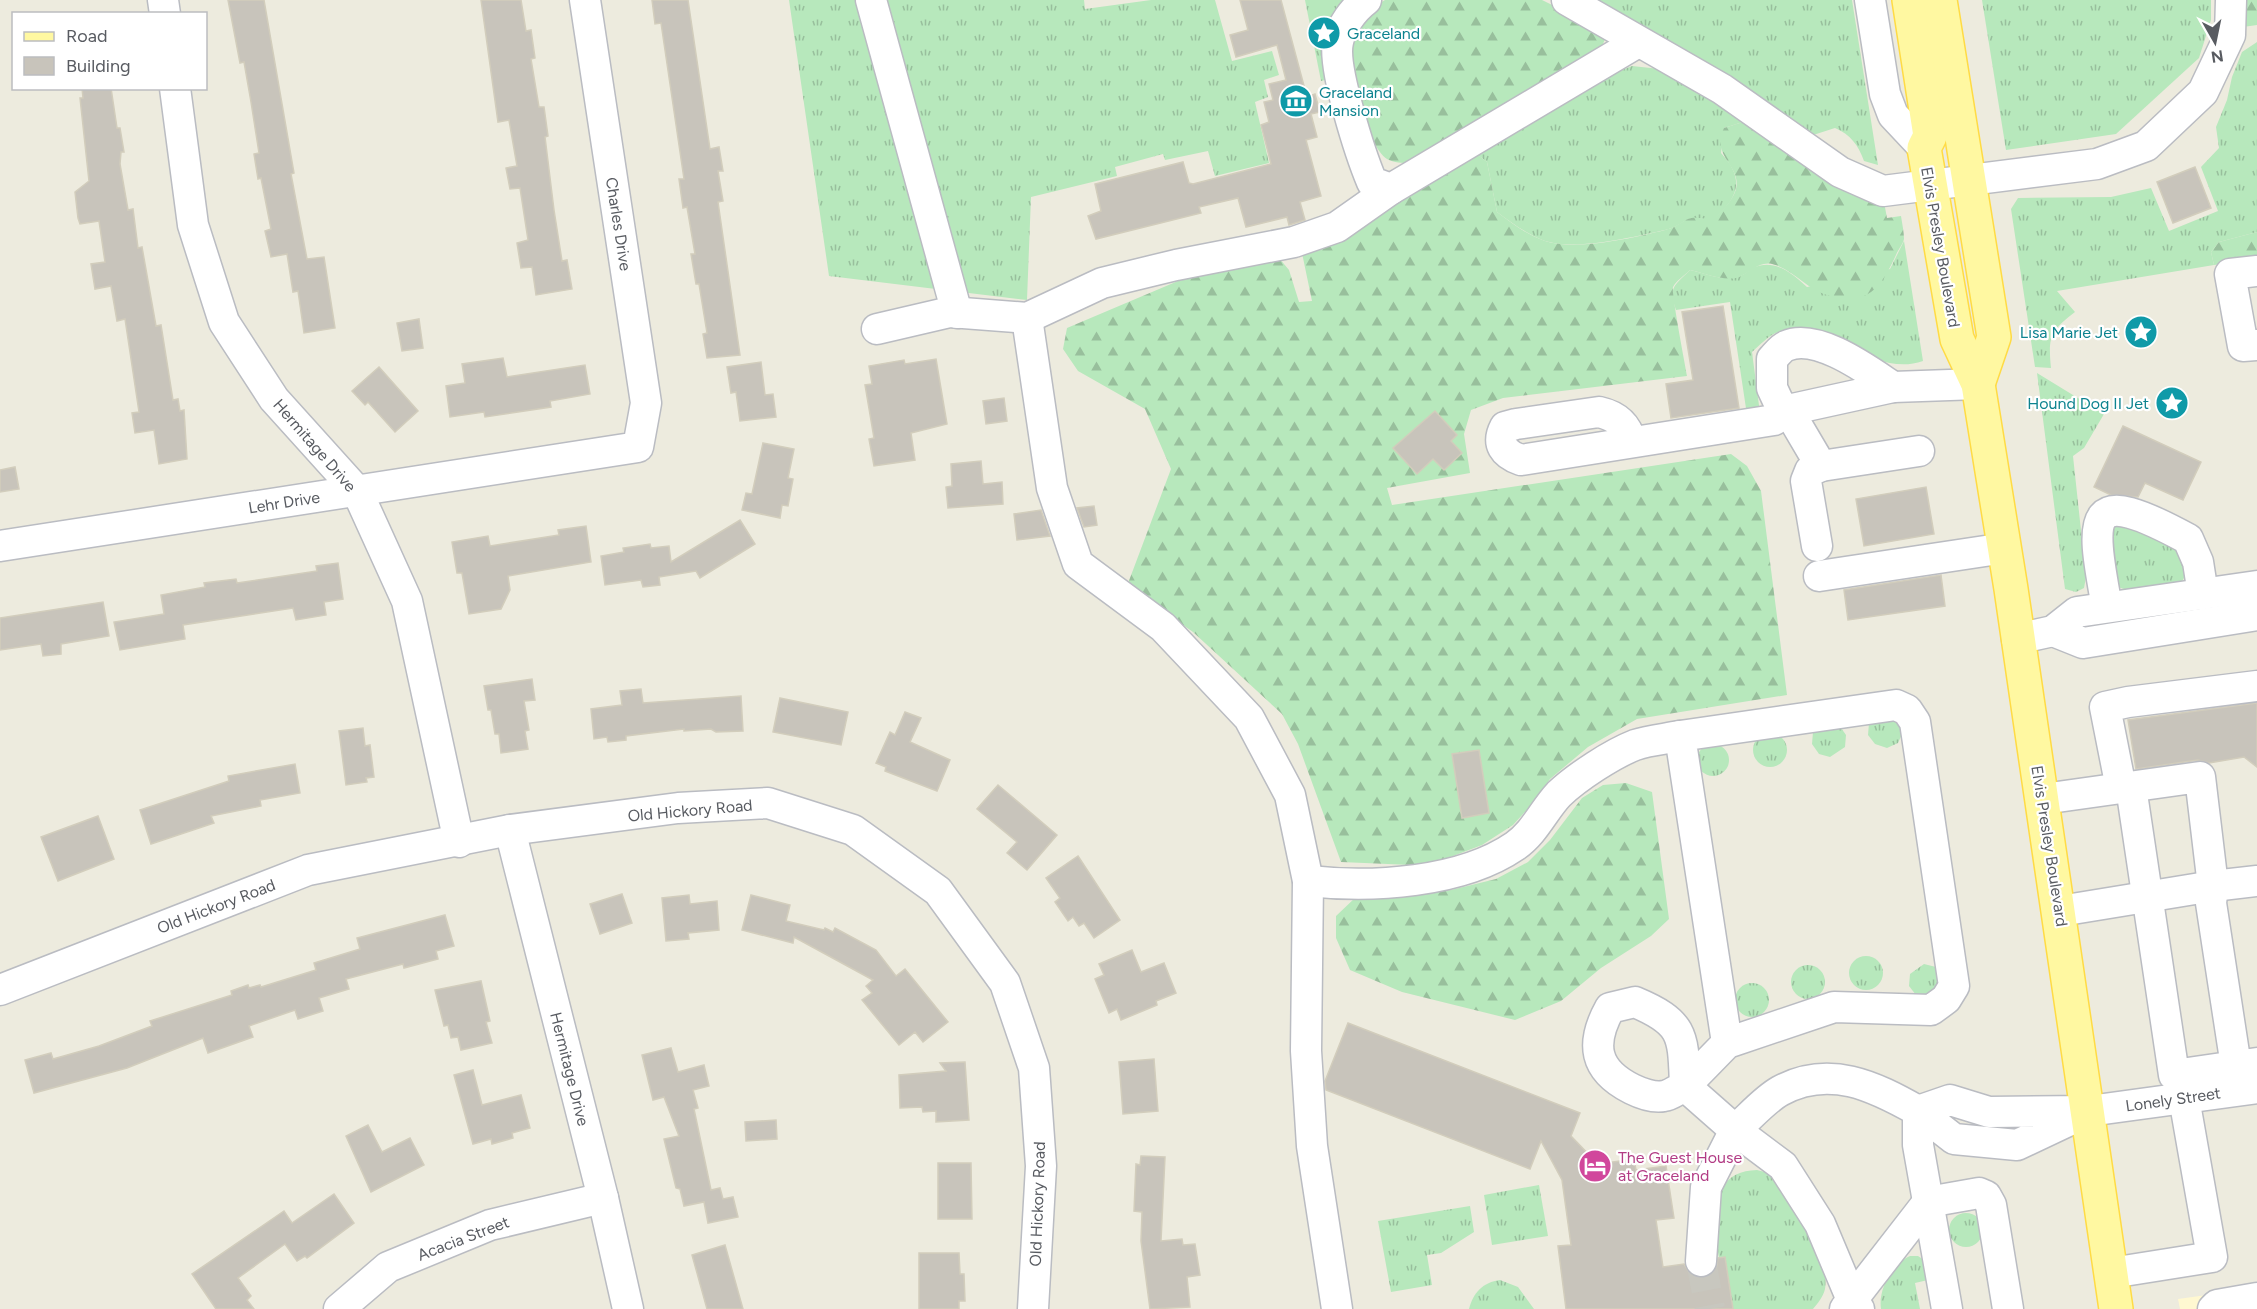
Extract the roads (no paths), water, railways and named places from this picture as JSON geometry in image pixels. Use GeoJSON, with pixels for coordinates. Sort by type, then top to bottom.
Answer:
{"type":"FeatureCollection","features":[{"type":"Feature","properties":{"kind":"main road","name":"Elvis Presley Boulevard"},"geometry":{"type":"LineString","coordinates":[[1909,0],[1930,136],[1924,148],[1930,186],[1957,339],[1978,384],[2005,548],[2060,911],[2115,1309]]}},
{"type":"Feature","properties":{"kind":"main road","name":"Elvis Presley Boulevard"},"geometry":{"type":"LineString","coordinates":[[1940,0],[1994,337],[1978,384]]}},
{"type":"Feature","properties":{"kind":"street","name":"Charles Drive"},"geometry":{"type":"LineString","coordinates":[[585,0],[646,403],[638,447]]}},
{"type":"Feature","properties":{"kind":"street"},"geometry":{"type":"LineString","coordinates":[[870,0],[957,313]]}},
{"type":"Feature","properties":{"kind":"street"},"geometry":{"type":"LineString","coordinates":[[1567,0],[1722,89],[1840,172],[1883,191],[2097,164],[2146,146],[2203,92],[2230,35],[2231,0]]}},
{"type":"Feature","properties":{"kind":"street"},"geometry":{"type":"LineString","coordinates":[[1870,0],[1884,94],[1893,115],[1924,148]]}},
{"type":"Feature","properties":{"kind":"street"},"geometry":{"type":"LineString","coordinates":[[1354,4],[1338,42],[1338,64],[1372,182],[1391,189]]}},
{"type":"Feature","properties":{"kind":"street"},"geometry":{"type":"LineString","coordinates":[[877,329],[957,313],[1027,318],[1102,283],[1176,265],[1294,242],[1337,227],[1391,189],[1638,42]]}},
{"type":"Feature","properties":{"kind":"street","name":"Hermitage Drive"},"geometry":{"type":"LineString","coordinates":[[175,90],[193,225],[224,322],[274,399],[357,491],[407,601],[459,842]]}},
{"type":"Feature","properties":{"kind":"street"},"geometry":{"type":"LineString","coordinates":[[2257,271],[2230,274],[2243,346],[2257,345]]}},
{"type":"Feature","properties":{"kind":"street"},"geometry":{"type":"LineString","coordinates":[[1027,318],[1052,488],[1078,564],[1163,627],[1249,718],[1290,795],[1308,881],[1306,1051],[1312,1146],[1337,1309]]}},
{"type":"Feature","properties":{"kind":"street"},"geometry":{"type":"LineString","coordinates":[[1821,466],[1788,410],[1779,403],[1772,388],[1772,359],[1786,346],[1808,344],[1844,354],[1893,387]]}},
{"type":"Feature","properties":{"kind":"street"},"geometry":{"type":"LineString","coordinates":[[1631,442],[1774,420],[1788,410],[1893,387],[1978,384]]}},
{"type":"Feature","properties":{"kind":"street","name":"Lehr Drive"},"geometry":{"type":"LineString","coordinates":[[0,546],[638,447]]}},
{"type":"Feature","properties":{"kind":"street"},"geometry":{"type":"LineString","coordinates":[[1817,546],[1806,481],[1810,471],[1821,466],[1919,451]]}},
{"type":"Feature","properties":{"kind":"street"},"geometry":{"type":"LineString","coordinates":[[2107,607],[2095,536],[2097,524],[2103,514],[2113,509],[2125,510],[2188,539],[2198,562],[2203,594]]}},
{"type":"Feature","properties":{"kind":"street"},"geometry":{"type":"LineString","coordinates":[[1819,576],[2005,548]]}},
{"type":"Feature","properties":{"kind":"street"},"geometry":{"type":"LineString","coordinates":[[2017,639],[2053,631],[2078,612],[2257,586]]}},
{"type":"Feature","properties":{"kind":"street"},"geometry":{"type":"LineString","coordinates":[[2053,631],[2083,643],[2257,615]]}},
{"type":"Feature","properties":{"kind":"street"},"geometry":{"type":"LineString","coordinates":[[2043,799],[2126,788],[2200,777],[2212,886],[2211,903],[2247,1065],[2174,1075],[2126,788],[2105,707],[2128,702],[2257,686]]}},
{"type":"Feature","properties":{"kind":"street"},"geometry":{"type":"LineString","coordinates":[[1308,881],[1347,885],[1375,883],[1437,875],[1483,864],[1516,845],[1539,824],[1559,795],[1599,765],[1636,745],[1680,736],[1896,705],[1907,710],[1915,722],[1954,986],[1946,999],[1931,1010],[1834,1007],[1727,1043],[1685,1086],[1735,1130],[1783,1166],[1820,1224],[1852,1306]]}},
{"type":"Feature","properties":{"kind":"street"},"geometry":{"type":"LineString","coordinates":[[1680,736],[1727,1043]]}},
{"type":"Feature","properties":{"kind":"street","name":"Old Hickory Road"},"geometry":{"type":"LineString","coordinates":[[0,990],[308,870],[459,842],[510,830],[678,808],[768,803],[853,830],[938,891],[1005,983],[1035,1068],[1041,1166],[1033,1309]]}},
{"type":"Feature","properties":{"kind":"street","name":"Hermitage Drive"},"geometry":{"type":"LineString","coordinates":[[510,830],[603,1198],[628,1309]]}},
{"type":"Feature","properties":{"kind":"street"},"geometry":{"type":"LineString","coordinates":[[2060,911],[2257,880]]}},
{"type":"Feature","properties":{"kind":"street","name":"Lonely Street"},"geometry":{"type":"LineString","coordinates":[[1735,1130],[1780,1092],[1814,1078],[1848,1079],[1876,1087],[1918,1111],[1954,1139],[2017,1145],[2088,1111],[2257,1088]]}},
{"type":"Feature","properties":{"kind":"street"},"geometry":{"type":"LineString","coordinates":[[2111,1273],[2212,1257],[2184,1098]]}},
{"type":"Feature","properties":{"kind":"street"},"geometry":{"type":"LineString","coordinates":[[1918,1111],[1918,1145],[1947,1309]]}},
{"type":"Feature","properties":{"kind":"street"},"geometry":{"type":"LineString","coordinates":[[1701,1261],[1706,1187],[1735,1130]]}},
{"type":"Feature","properties":{"kind":"street"},"geometry":{"type":"LineString","coordinates":[[1852,1306],[1928,1202],[1979,1193],[1986,1196],[1991,1204],[2008,1309]]}},
{"type":"Feature","properties":{"kind":"street","name":"Acacia Street"},"geometry":{"type":"LineString","coordinates":[[339,1309],[388,1268],[490,1224],[603,1198]]}},
{"type":"Feature","properties":{"kind":"street"},"geometry":{"type":"LineString","coordinates":[[2213,1309],[2217,1305],[2257,1298]]}},
{"type":"Feature","properties":{"kind":"tunnel"},"geometry":{"type":"LineString","coordinates":[[1701,1261],[1710,1309]]}},
{"type":"Feature","properties":{"kind":"place","name":"Graceland"},"geometry":{"type":"Point","coordinates":[1324,33]}},
{"type":"Feature","properties":{"kind":"place","name":"Graceland Mansion"},"geometry":{"type":"Point","coordinates":[1296,101]}},
{"type":"Feature","properties":{"kind":"place","name":"Lisa Marie Jet"},"geometry":{"type":"Point","coordinates":[2141,332]}},
{"type":"Feature","properties":{"kind":"place","name":"Hound Dog II Jet"},"geometry":{"type":"Point","coordinates":[2172,403]}},
{"type":"Feature","properties":{"kind":"place","name":"The Guest House at Graceland"},"geometry":{"type":"Point","coordinates":[1595,1166]}}]}
